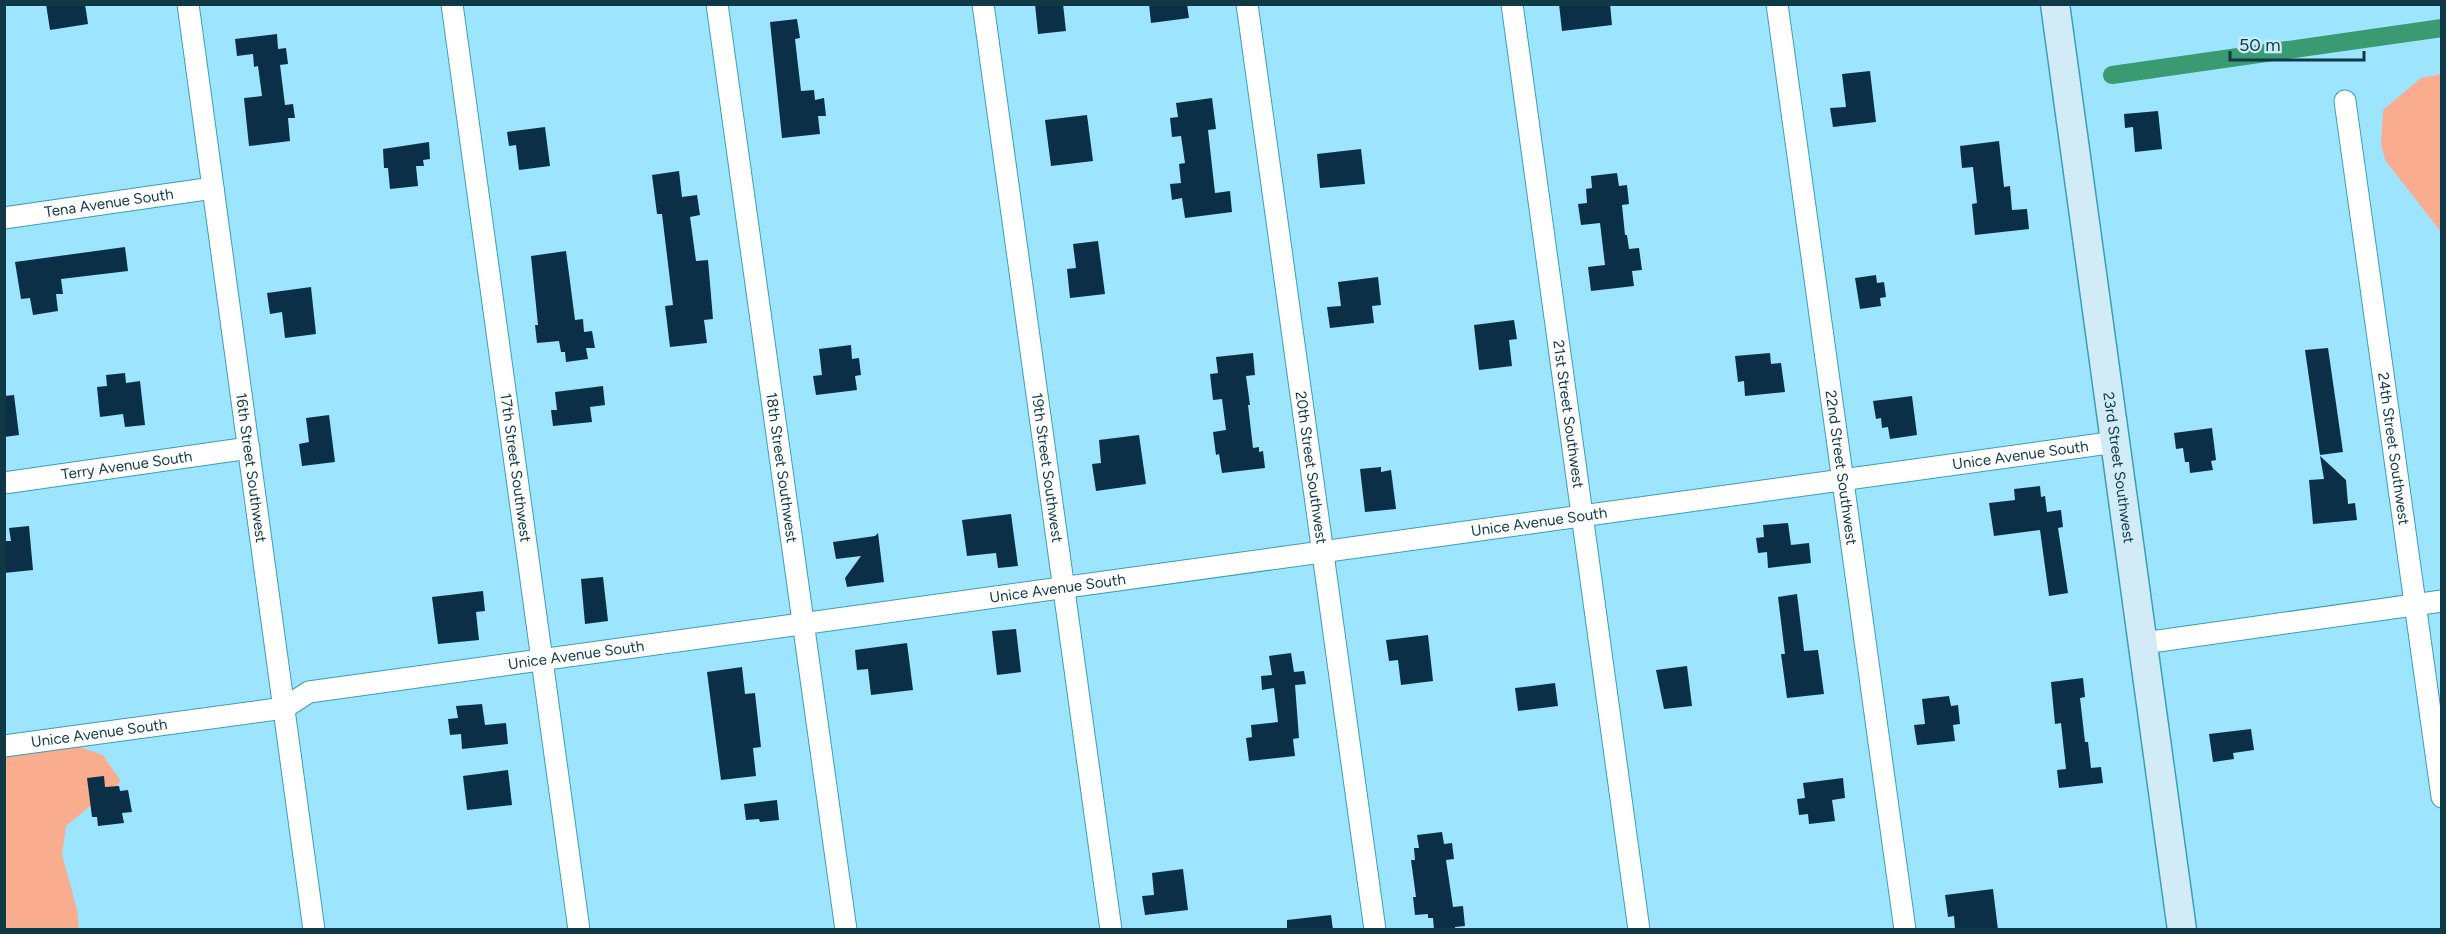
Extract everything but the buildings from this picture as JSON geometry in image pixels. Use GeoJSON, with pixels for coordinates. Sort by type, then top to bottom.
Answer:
{"type":"FeatureCollection","features":[{"type":"Feature","properties":{"kind":"street","name":"16th Street Southwest"},"geometry":{"type":"LineString","coordinates":[[188,4],[314,930]]}},
{"type":"Feature","properties":{"kind":"street","name":"17th Street Southwest"},"geometry":{"type":"LineString","coordinates":[[452,4],[579,930]]}},
{"type":"Feature","properties":{"kind":"street","name":"18th Street Southwest"},"geometry":{"type":"LineString","coordinates":[[717,4],[846,930]]}},
{"type":"Feature","properties":{"kind":"street","name":"19th Street Southwest"},"geometry":{"type":"LineString","coordinates":[[983,4],[1110,930]]}},
{"type":"Feature","properties":{"kind":"street","name":"20th Street Southwest"},"geometry":{"type":"LineString","coordinates":[[1247,4],[1375,930]]}},
{"type":"Feature","properties":{"kind":"street","name":"21st Street Southwest"},"geometry":{"type":"LineString","coordinates":[[1512,4],[1639,930]]}},
{"type":"Feature","properties":{"kind":"street","name":"22nd Street Southwest"},"geometry":{"type":"LineString","coordinates":[[1777,4],[1905,930]]}},
{"type":"Feature","properties":{"kind":"street","name":"23rd Street Southwest"},"geometry":{"type":"LineString","coordinates":[[2055,4],[2182,930]]}},
{"type":"Feature","properties":{"kind":"street","name":"24th Street Southwest"},"geometry":{"type":"LineString","coordinates":[[2345,101],[2442,797]]}},
{"type":"Feature","properties":{"kind":"street","name":"Tena Avenue South"},"geometry":{"type":"LineString","coordinates":[[4,218],[213,188]]}},
{"type":"Feature","properties":{"kind":"street","name":"Unice Avenue South"},"geometry":{"type":"LineString","coordinates":[[4,746],[284,708],[309,692],[542,658],[2116,442]]}},
{"type":"Feature","properties":{"kind":"street","name":"Terry Avenue South"},"geometry":{"type":"LineString","coordinates":[[4,483],[249,448]]}},
{"type":"Feature","properties":{"kind":"street"},"geometry":{"type":"LineString","coordinates":[[2144,643],[2442,602]]}},
{"type":"Feature","properties":{"kind":"shaded area"},"geometry":{"type":"Polygon","coordinates":[[[2442,74],[2441,232],[2385,160],[2381,144],[2383,110],[2421,78],[2442,74]]]}},
{"type":"Feature","properties":{"kind":"shaded area"},"geometry":{"type":"Polygon","coordinates":[[[76,746],[103,755],[120,780],[113,797],[89,807],[66,826],[62,854],[77,910],[79,929],[5,929],[4,753],[76,746]]]}},
{"type":"Feature","properties":{"kind":"waterway"},"geometry":{"type":"LineString","coordinates":[[2112,75],[2442,28]]}}]}
